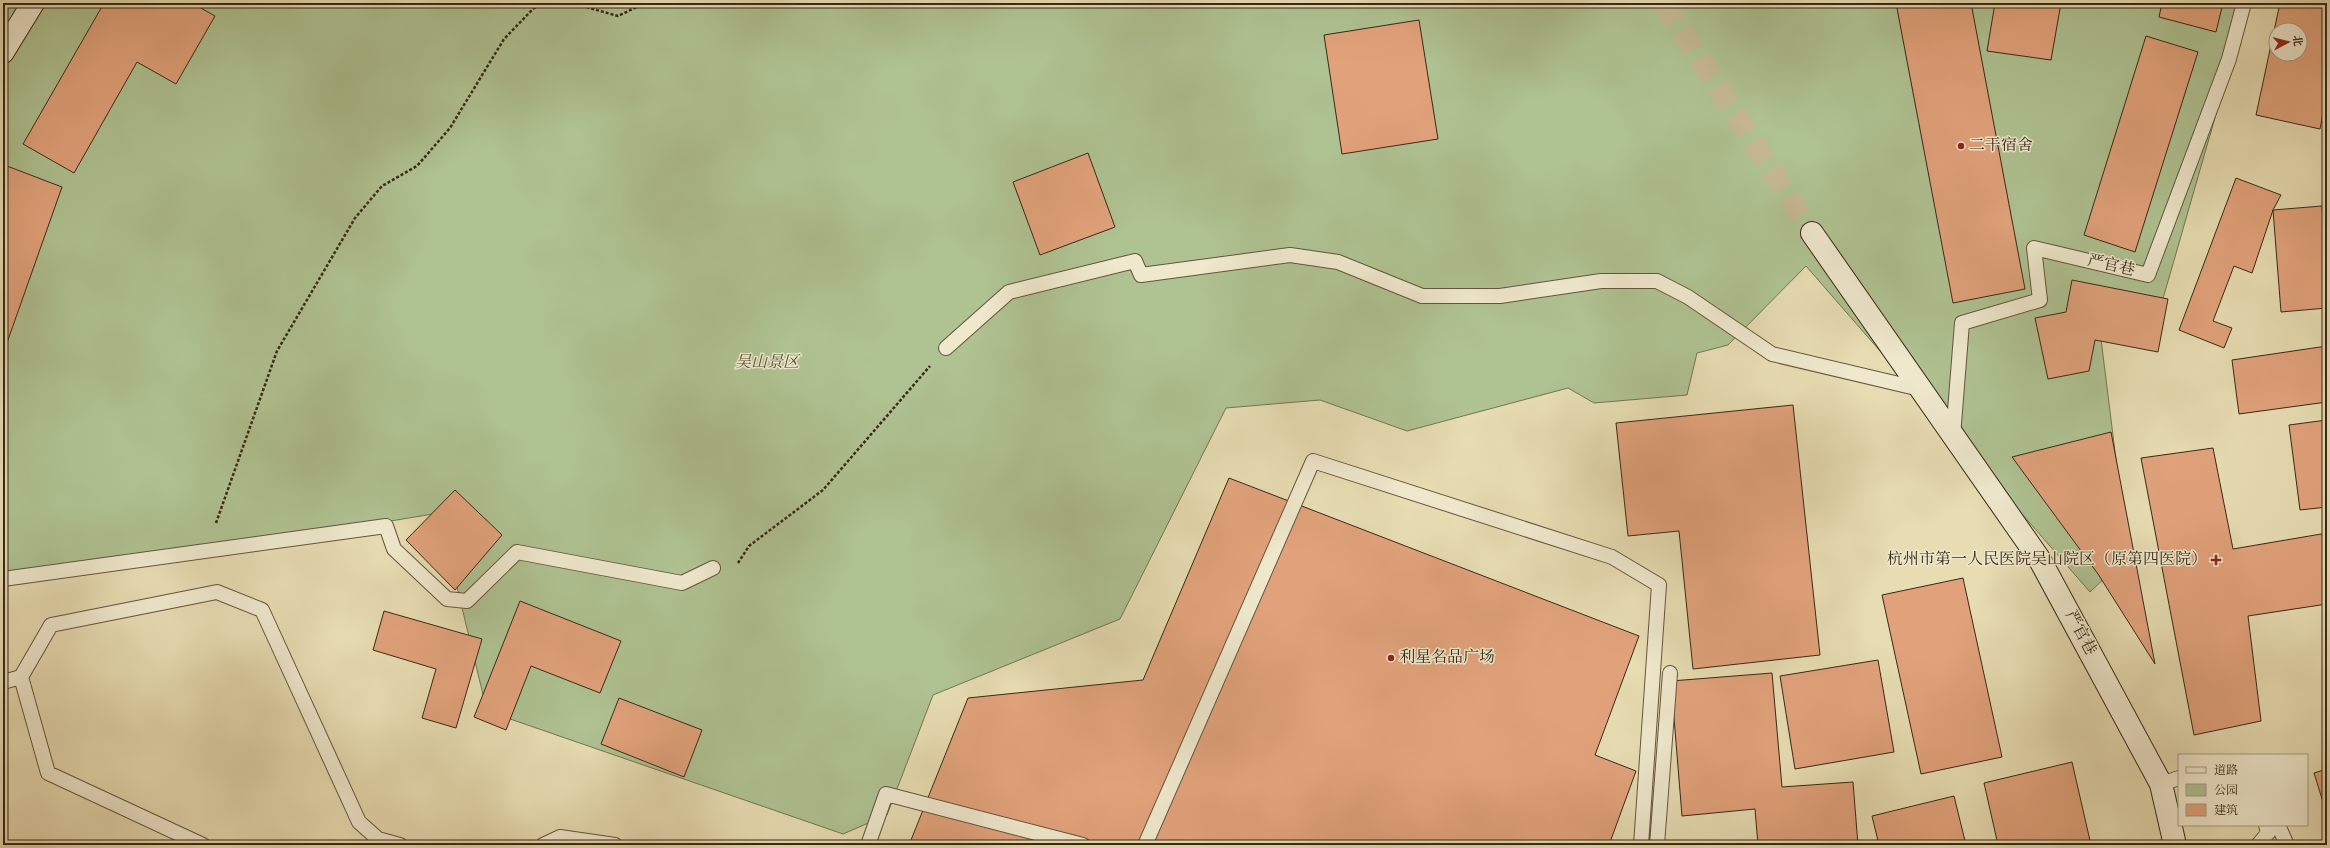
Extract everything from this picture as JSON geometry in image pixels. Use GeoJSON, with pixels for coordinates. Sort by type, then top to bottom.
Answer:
{"type":"FeatureCollection","features":[{"type":"Feature","properties":{"kind":"street"},"geometry":{"type":"LineString","coordinates":[[3,52],[33,3]]}},
{"type":"Feature","properties":{"kind":"street","name":"严官巷"},"geometry":{"type":"LineString","coordinates":[[1812,233],[2040,560],[2170,781],[2175,845]]}},
{"type":"Feature","properties":{"kind":"lane","name":"严官巷"},"geometry":{"type":"LineString","coordinates":[[1953,437],[1962,323],[2040,300],[2034,248],[2148,275],[2229,60],[2244,3]]}},
{"type":"Feature","properties":{"kind":"lane"},"geometry":{"type":"LineString","coordinates":[[946,348],[1009,292],[1135,261],[1141,274],[1290,255],[1338,262],[1422,296],[1500,296],[1601,281],[1657,280],[1688,297],[1772,354],[1920,389]]}},
{"type":"Feature","properties":{"kind":"lane"},"geometry":{"type":"LineString","coordinates":[[1145,845],[1313,461],[1612,557],[1659,586],[1642,845]]}},
{"type":"Feature","properties":{"kind":"lane"},"geometry":{"type":"LineString","coordinates":[[3,579],[185,552],[386,526],[394,549],[447,599],[467,601],[517,552],[682,583],[713,568]]}},
{"type":"Feature","properties":{"kind":"lane"},"geometry":{"type":"LineString","coordinates":[[203,845],[48,773],[21,678],[51,625],[217,592],[262,610],[359,822],[378,839],[400,845]]}},
{"type":"Feature","properties":{"kind":"lane"},"geometry":{"type":"LineString","coordinates":[[1657,845],[1670,673]]}},
{"type":"Feature","properties":{"kind":"lane"},"geometry":{"type":"LineString","coordinates":[[3,682],[21,678]]}},
{"type":"Feature","properties":{"kind":"lane"},"geometry":{"type":"LineString","coordinates":[[868,845],[886,794],[1083,845]]}},
{"type":"Feature","properties":{"kind":"lane"},"geometry":{"type":"LineString","coordinates":[[2258,845],[2268,833],[2266,826]]}},
{"type":"Feature","properties":{"kind":"lane"},"geometry":{"type":"LineString","coordinates":[[2278,826],[2287,845]]}},
{"type":"Feature","properties":{"kind":"lane"},"geometry":{"type":"LineString","coordinates":[[543,845],[560,837],[615,845]]}},
{"type":"Feature","properties":{"kind":"path"},"geometry":{"type":"LineString","coordinates":[[185,552],[215,527],[277,351],[355,218],[382,186],[417,166],[450,128],[504,38],[534,8],[548,3]]}},
{"type":"Feature","properties":{"kind":"path"},"geometry":{"type":"LineString","coordinates":[[572,3],[618,16],[645,3]]}},
{"type":"Feature","properties":{"kind":"path"},"geometry":{"type":"LineString","coordinates":[[713,568],[734,569],[749,546],[823,490],[946,348]]}},
{"type":"Feature","properties":{"kind":"green space","name":"吴山景区"},"geometry":{"type":"Polygon","coordinates":[[[3,3],[2248,3],[2158,316],[2099,323],[2128,556],[2090,592],[1806,266],[1728,345],[1697,353],[1687,395],[1594,403],[1568,388],[1407,431],[1320,400],[1226,408],[1120,619],[933,695],[887,815],[843,834],[487,711],[439,513],[3,585],[3,3]]]}},
{"type":"Feature","properties":{"kind":"building"},"geometry":{"type":"Polygon","coordinates":[[[104,3],[192,3],[215,16],[176,84],[137,62],[74,173],[23,144],[104,3]]]}},
{"type":"Feature","properties":{"kind":"building","name":"二干宿舍"},"geometry":{"type":"Polygon","coordinates":[[[1896,3],[1971,3],[2025,289],[1953,303],[1896,3]]]}},
{"type":"Feature","properties":{"kind":"building"},"geometry":{"type":"Polygon","coordinates":[[[1995,3],[2061,3],[2051,60],[1987,51],[1995,3]]]}},
{"type":"Feature","properties":{"kind":"building"},"geometry":{"type":"Polygon","coordinates":[[[2162,3],[2223,3],[2216,32],[2159,17],[2162,3]]]}},
{"type":"Feature","properties":{"kind":"building"},"geometry":{"type":"Polygon","coordinates":[[[2280,3],[2327,3],[2327,94],[2320,129],[2256,115],[2268,59],[2268,62],[2308,62],[2308,22],[2276,22],[2280,3]]]}},
{"type":"Feature","properties":{"kind":"building"},"geometry":{"type":"Polygon","coordinates":[[[1419,20],[1438,139],[1342,154],[1324,35],[1419,20]]]}},
{"type":"Feature","properties":{"kind":"building"},"geometry":{"type":"Polygon","coordinates":[[[2146,36],[2198,52],[2135,252],[2084,235],[2146,36]]]}},
{"type":"Feature","properties":{"kind":"building"},"geometry":{"type":"Polygon","coordinates":[[[1088,153],[1115,227],[1040,255],[1013,182],[1088,153]]]}},
{"type":"Feature","properties":{"kind":"building"},"geometry":{"type":"Polygon","coordinates":[[[7,166],[62,187],[3,354],[3,178],[7,166]]]}},
{"type":"Feature","properties":{"kind":"building"},"geometry":{"type":"Polygon","coordinates":[[[2236,178],[2281,195],[2273,210],[2252,273],[2234,266],[2213,321],[2232,328],[2224,348],[2179,330],[2236,178]]]}},
{"type":"Feature","properties":{"kind":"building"},"geometry":{"type":"Polygon","coordinates":[[[2322,206],[2327,272],[2327,308],[2281,312],[2273,210],[2322,206]]]}},
{"type":"Feature","properties":{"kind":"building"},"geometry":{"type":"Polygon","coordinates":[[[2072,280],[2168,299],[2158,352],[2095,340],[2089,371],[2048,379],[2035,318],[2066,312],[2072,280]]]}},
{"type":"Feature","properties":{"kind":"building"},"geometry":{"type":"Polygon","coordinates":[[[2327,346],[2327,402],[2239,414],[2232,360],[2327,346]]]}},
{"type":"Feature","properties":{"kind":"building"},"geometry":{"type":"Polygon","coordinates":[[[1793,405],[1820,655],[1693,669],[1679,531],[1628,536],[1616,423],[1793,405]]]}},
{"type":"Feature","properties":{"kind":"building"},"geometry":{"type":"Polygon","coordinates":[[[2327,420],[2327,507],[2300,510],[2289,425],[2327,420]]]}},
{"type":"Feature","properties":{"kind":"building"},"geometry":{"type":"Polygon","coordinates":[[[2111,432],[2155,664],[2098,574],[2012,457],[2111,432]]]}},
{"type":"Feature","properties":{"kind":"building"},"geometry":{"type":"Polygon","coordinates":[[[2213,448],[2233,549],[2327,533],[2327,604],[2248,616],[2261,721],[2194,735],[2141,458],[2213,448]]]}},
{"type":"Feature","properties":{"kind":"building","name":"利星名品广场"},"geometry":{"type":"Polygon","coordinates":[[[1229,478],[1639,636],[1595,755],[1636,771],[1609,845],[909,845],[968,698],[1143,680],[1229,478]]]}},
{"type":"Feature","properties":{"kind":"building"},"geometry":{"type":"Polygon","coordinates":[[[455,490],[502,535],[455,590],[406,540],[455,490]]]}},
{"type":"Feature","properties":{"kind":"building"},"geometry":{"type":"Polygon","coordinates":[[[1963,578],[2002,757],[1921,774],[1882,595],[1963,578]]]}},
{"type":"Feature","properties":{"kind":"building"},"geometry":{"type":"Polygon","coordinates":[[[520,601],[621,641],[600,693],[531,666],[506,730],[474,717],[520,601]]]}},
{"type":"Feature","properties":{"kind":"building"},"geometry":{"type":"Polygon","coordinates":[[[384,611],[482,639],[456,728],[422,718],[436,669],[373,650],[384,611]]]}},
{"type":"Feature","properties":{"kind":"building"},"geometry":{"type":"Polygon","coordinates":[[[1878,660],[1894,752],[1795,769],[1780,676],[1878,660]]]}},
{"type":"Feature","properties":{"kind":"building"},"geometry":{"type":"Polygon","coordinates":[[[1772,673],[1782,787],[1853,782],[1858,845],[1758,845],[1755,809],[1682,816],[1671,681],[1772,673]]]}},
{"type":"Feature","properties":{"kind":"building"},"geometry":{"type":"Polygon","coordinates":[[[619,698],[702,730],[684,777],[601,744],[619,698]]]}},
{"type":"Feature","properties":{"kind":"building"},"geometry":{"type":"Polygon","coordinates":[[[2072,762],[2091,845],[1998,845],[1984,783],[2072,762]]]}},
{"type":"Feature","properties":{"kind":"building"},"geometry":{"type":"Polygon","coordinates":[[[2327,769],[2327,815],[2314,773],[2327,769]]]}},
{"type":"Feature","properties":{"kind":"building"},"geometry":{"type":"Polygon","coordinates":[[[1954,796],[1966,845],[1879,845],[1872,816],[1954,796]]]}},
{"type":"Feature","properties":{"kind":"tunnel"},"geometry":{"type":"LineString","coordinates":[[1664,3],[1812,233]]}},
{"type":"Feature","properties":{"kind":"place","name":"二干宿舍"},"geometry":{"type":"Point","coordinates":[1961,146]}},
{"type":"Feature","properties":{"kind":"place","name":"杭州市第一人民医院吴山院区（原第四医院）"},"geometry":{"type":"Point","coordinates":[2216,560]}},
{"type":"Feature","properties":{"kind":"place","name":"利星名品广场"},"geometry":{"type":"Point","coordinates":[1391,658]}}]}
